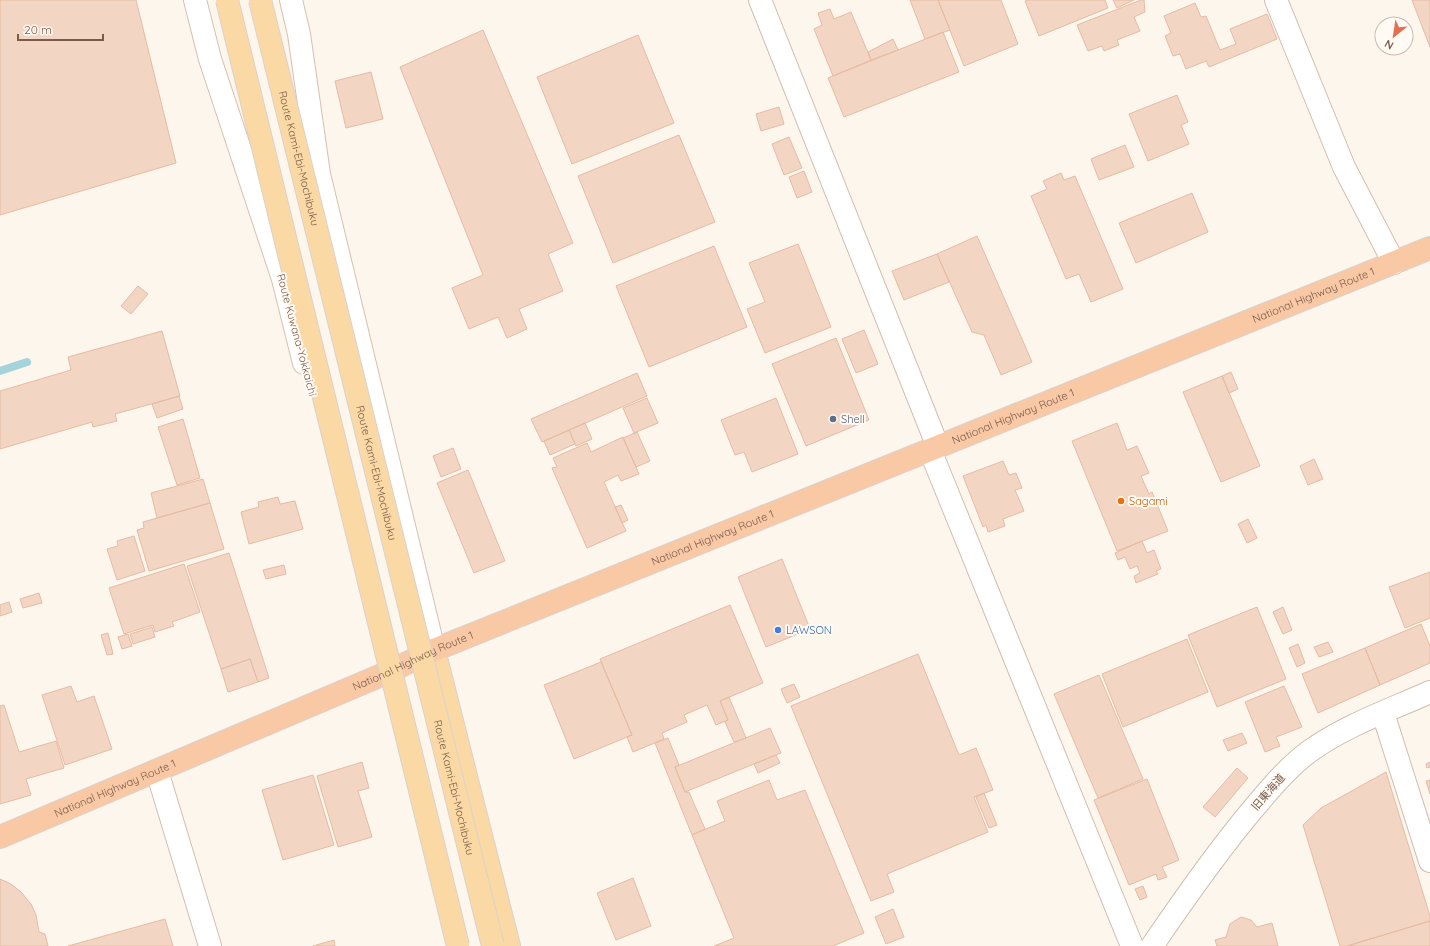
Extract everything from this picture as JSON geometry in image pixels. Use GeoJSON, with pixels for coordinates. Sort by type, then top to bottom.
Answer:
{"type":"FeatureCollection","features":[{"type":"Feature","properties":{"kind":"highway","name":"National Highway Route 1"},"geometry":{"type":"LineString","coordinates":[[0,837],[384,674],[434,650],[1430,248]]}},
{"type":"Feature","properties":{"kind":"main road"},"geometry":{"type":"LineString","coordinates":[[227,0],[458,946]]}},
{"type":"Feature","properties":{"kind":"main road","name":"Route Kami-Ebi-Mochibuku"},"geometry":{"type":"LineString","coordinates":[[260,0],[493,946]]}},
{"type":"Feature","properties":{"kind":"main road"},"geometry":{"type":"LineString","coordinates":[[434,650],[509,946]]}},
{"type":"Feature","properties":{"kind":"main road"},"geometry":{"type":"LineString","coordinates":[[384,674],[451,946]]}},
{"type":"Feature","properties":{"kind":"street","name":"Route Kuwana-Yokkaichi"},"geometry":{"type":"LineString","coordinates":[[195,0],[210,59],[283,279],[384,674]]}},
{"type":"Feature","properties":{"kind":"street"},"geometry":{"type":"LineString","coordinates":[[291,0],[299,34],[319,174],[434,650]]}},
{"type":"Feature","properties":{"kind":"street"},"geometry":{"type":"LineString","coordinates":[[760,0],[934,448],[1132,946]]}},
{"type":"Feature","properties":{"kind":"street"},"geometry":{"type":"LineString","coordinates":[[1276,0],[1344,167],[1394,263]]}},
{"type":"Feature","properties":{"kind":"street","name":"旧東海道"},"geometry":{"type":"LineString","coordinates":[[1152,946],[1194,883],[1232,835],[1291,766],[1310,751],[1336,735],[1430,692]]}},
{"type":"Feature","properties":{"kind":"street"},"geometry":{"type":"LineString","coordinates":[[1383,713],[1430,861]]}},
{"type":"Feature","properties":{"kind":"street"},"geometry":{"type":"LineString","coordinates":[[157,771],[210,946]]}},
{"type":"Feature","properties":{"kind":"building"},"geometry":{"type":"Polygon","coordinates":[[[0,0],[136,0],[176,163],[0,215],[0,0]]]}},
{"type":"Feature","properties":{"kind":"building"},"geometry":{"type":"Polygon","coordinates":[[[910,0],[938,0],[950,30],[925,39],[910,0]]]}},
{"type":"Feature","properties":{"kind":"building"},"geometry":{"type":"Polygon","coordinates":[[[938,0],[1001,0],[1018,44],[964,66],[938,0]]]}},
{"type":"Feature","properties":{"kind":"building"},"geometry":{"type":"Polygon","coordinates":[[[1105,0],[1108,8],[1039,36],[1025,1],[1105,0]]]}},
{"type":"Feature","properties":{"kind":"building"},"geometry":{"type":"Polygon","coordinates":[[[1113,0],[1134,0],[1117,8],[1113,0]]]}},
{"type":"Feature","properties":{"kind":"building"},"geometry":{"type":"Polygon","coordinates":[[[1144,0],[1145,12],[1134,17],[1140,31],[1117,40],[1119,45],[1104,51],[1102,46],[1088,51],[1077,25],[1144,0]]]}},
{"type":"Feature","properties":{"kind":"building"},"geometry":{"type":"Polygon","coordinates":[[[1412,0],[1430,0],[1430,47],[1412,0]]]}},
{"type":"Feature","properties":{"kind":"building"},"geometry":{"type":"Polygon","coordinates":[[[1195,3],[1201,17],[1206,16],[1220,50],[1236,44],[1230,29],[1267,14],[1277,39],[1209,67],[1206,61],[1186,69],[1180,54],[1173,56],[1165,36],[1171,33],[1164,16],[1195,3]]]}},
{"type":"Feature","properties":{"kind":"building"},"geometry":{"type":"Polygon","coordinates":[[[830,9],[834,19],[851,12],[871,60],[833,76],[814,29],[822,25],[818,13],[830,9]]]}},
{"type":"Feature","properties":{"kind":"building"},"geometry":{"type":"Polygon","coordinates":[[[483,30],[573,243],[548,254],[563,291],[519,309],[527,329],[507,338],[498,317],[469,329],[452,288],[483,275],[400,67],[483,30]]]}},
{"type":"Feature","properties":{"kind":"building"},"geometry":{"type":"Polygon","coordinates":[[[943,32],[959,72],[844,117],[828,78],[943,32]]]}},
{"type":"Feature","properties":{"kind":"building"},"geometry":{"type":"Polygon","coordinates":[[[638,35],[674,123],[572,164],[537,77],[638,35]]]}},
{"type":"Feature","properties":{"kind":"building"},"geometry":{"type":"Polygon","coordinates":[[[893,39],[898,50],[871,60],[868,52],[893,39]]]}},
{"type":"Feature","properties":{"kind":"building"},"geometry":{"type":"Polygon","coordinates":[[[371,72],[383,119],[346,128],[335,81],[371,72]]]}},
{"type":"Feature","properties":{"kind":"building"},"geometry":{"type":"Polygon","coordinates":[[[1177,95],[1188,122],[1181,125],[1189,144],[1148,161],[1129,114],[1177,95]]]}},
{"type":"Feature","properties":{"kind":"building"},"geometry":{"type":"Polygon","coordinates":[[[779,107],[784,124],[761,131],[756,114],[779,107]]]}},
{"type":"Feature","properties":{"kind":"building"},"geometry":{"type":"Polygon","coordinates":[[[679,135],[715,222],[613,263],[578,176],[679,135]]]}},
{"type":"Feature","properties":{"kind":"building"},"geometry":{"type":"Polygon","coordinates":[[[789,137],[802,168],[784,175],[772,144],[789,137]]]}},
{"type":"Feature","properties":{"kind":"building"},"geometry":{"type":"Polygon","coordinates":[[[1125,145],[1134,167],[1099,180],[1091,159],[1125,145]]]}},
{"type":"Feature","properties":{"kind":"building"},"geometry":{"type":"Polygon","coordinates":[[[804,171],[812,192],[797,198],[789,177],[804,171]]]}},
{"type":"Feature","properties":{"kind":"building"},"geometry":{"type":"Polygon","coordinates":[[[1061,173],[1064,180],[1075,176],[1123,289],[1091,302],[1079,274],[1066,279],[1031,196],[1047,189],[1043,181],[1061,173]]]}},
{"type":"Feature","properties":{"kind":"building"},"geometry":{"type":"Polygon","coordinates":[[[1192,193],[1208,232],[1136,263],[1119,223],[1192,193]]]}},
{"type":"Feature","properties":{"kind":"building"},"geometry":{"type":"Polygon","coordinates":[[[977,236],[1032,362],[1001,375],[984,335],[972,332],[937,254],[977,236]]]}},
{"type":"Feature","properties":{"kind":"building"},"geometry":{"type":"Polygon","coordinates":[[[798,244],[831,327],[765,353],[747,309],[765,302],[749,263],[798,244]]]}},
{"type":"Feature","properties":{"kind":"building"},"geometry":{"type":"Polygon","coordinates":[[[714,246],[747,327],[649,367],[616,286],[714,246]]]}},
{"type":"Feature","properties":{"kind":"building"},"geometry":{"type":"Polygon","coordinates":[[[937,254],[949,282],[904,300],[892,271],[937,254]]]}},
{"type":"Feature","properties":{"kind":"building"},"geometry":{"type":"Polygon","coordinates":[[[138,286],[148,294],[131,314],[121,306],[138,286]]]}},
{"type":"Feature","properties":{"kind":"building"},"geometry":{"type":"Polygon","coordinates":[[[864,330],[878,364],[856,373],[842,339],[864,330]]]}},
{"type":"Feature","properties":{"kind":"building"},"geometry":{"type":"Polygon","coordinates":[[[162,331],[180,396],[115,414],[117,421],[93,427],[92,422],[0,449],[0,391],[71,370],[68,357],[162,331]]]}},
{"type":"Feature","properties":{"kind":"building"},"geometry":{"type":"Polygon","coordinates":[[[836,338],[869,420],[806,446],[772,364],[836,338]]]}},
{"type":"Feature","properties":{"kind":"building"},"geometry":{"type":"Polygon","coordinates":[[[1231,372],[1238,389],[1229,393],[1222,376],[1231,372]]]}},
{"type":"Feature","properties":{"kind":"building"},"geometry":{"type":"Polygon","coordinates":[[[637,373],[647,396],[542,442],[531,419],[637,373]]]}},
{"type":"Feature","properties":{"kind":"building"},"geometry":{"type":"Polygon","coordinates":[[[1222,376],[1260,466],[1221,482],[1183,392],[1222,376]]]}},
{"type":"Feature","properties":{"kind":"building"},"geometry":{"type":"Polygon","coordinates":[[[179,396],[183,409],[157,418],[152,404],[179,396]]]}},
{"type":"Feature","properties":{"kind":"building"},"geometry":{"type":"Polygon","coordinates":[[[647,398],[658,423],[634,433],[623,408],[647,398]]]}},
{"type":"Feature","properties":{"kind":"building"},"geometry":{"type":"Polygon","coordinates":[[[776,398],[798,454],[752,472],[744,452],[735,455],[721,420],[776,398]]]}},
{"type":"Feature","properties":{"kind":"building"},"geometry":{"type":"Polygon","coordinates":[[[183,419],[200,478],[177,485],[158,427],[183,419]]]}},
{"type":"Feature","properties":{"kind":"building"},"geometry":{"type":"Polygon","coordinates":[[[585,423],[592,439],[576,446],[569,430],[585,423]]]}},
{"type":"Feature","properties":{"kind":"building"},"geometry":{"type":"Polygon","coordinates":[[[1117,423],[1127,450],[1137,446],[1149,473],[1141,476],[1149,494],[1152,492],[1168,531],[1117,551],[1072,441],[1117,423]]]}},
{"type":"Feature","properties":{"kind":"building"},"geometry":{"type":"Polygon","coordinates":[[[569,430],[575,444],[550,455],[544,441],[569,430]]]}},
{"type":"Feature","properties":{"kind":"building"},"geometry":{"type":"Polygon","coordinates":[[[637,432],[650,461],[636,467],[623,438],[637,432]]]}},
{"type":"Feature","properties":{"kind":"building"},"geometry":{"type":"Polygon","coordinates":[[[623,437],[639,474],[621,481],[618,475],[604,482],[626,531],[587,548],[552,468],[557,467],[553,458],[587,443],[591,452],[623,437]]]}},
{"type":"Feature","properties":{"kind":"building"},"geometry":{"type":"Polygon","coordinates":[[[453,448],[461,469],[441,477],[433,456],[453,448]]]}},
{"type":"Feature","properties":{"kind":"building"},"geometry":{"type":"Polygon","coordinates":[[[1314,459],[1323,479],[1308,485],[1300,466],[1314,459]]]}},
{"type":"Feature","properties":{"kind":"building"},"geometry":{"type":"Polygon","coordinates":[[[1003,461],[1009,475],[1016,473],[1022,488],[1015,490],[1024,511],[1003,519],[1005,526],[988,532],[986,525],[983,527],[963,476],[1003,461]]]}},
{"type":"Feature","properties":{"kind":"building"},"geometry":{"type":"Polygon","coordinates":[[[468,470],[505,561],[474,573],[437,483],[468,470]]]}},
{"type":"Feature","properties":{"kind":"building"},"geometry":{"type":"Polygon","coordinates":[[[203,479],[210,503],[157,518],[151,493],[203,479]]]}},
{"type":"Feature","properties":{"kind":"building"},"geometry":{"type":"Polygon","coordinates":[[[278,497],[280,504],[295,501],[303,529],[249,544],[241,512],[259,507],[258,502],[278,497]]]}},
{"type":"Feature","properties":{"kind":"building"},"geometry":{"type":"Polygon","coordinates":[[[210,503],[224,549],[149,571],[137,530],[144,528],[143,522],[210,503]]]}},
{"type":"Feature","properties":{"kind":"building"},"geometry":{"type":"Polygon","coordinates":[[[621,505],[628,520],[622,523],[615,507],[621,505]]]}},
{"type":"Feature","properties":{"kind":"building"},"geometry":{"type":"Polygon","coordinates":[[[1248,519],[1257,538],[1247,543],[1238,524],[1248,519]]]}},
{"type":"Feature","properties":{"kind":"building"},"geometry":{"type":"Polygon","coordinates":[[[134,536],[145,571],[117,580],[107,549],[118,546],[117,541],[134,536]]]}},
{"type":"Feature","properties":{"kind":"building"},"geometry":{"type":"Polygon","coordinates":[[[1142,541],[1147,553],[1154,550],[1161,569],[1156,571],[1158,574],[1136,583],[1134,576],[1140,573],[1137,566],[1130,569],[1125,557],[1118,560],[1115,553],[1142,541]]]}},
{"type":"Feature","properties":{"kind":"building"},"geometry":{"type":"Polygon","coordinates":[[[229,553],[269,678],[258,682],[250,659],[221,669],[187,566],[229,553]]]}},
{"type":"Feature","properties":{"kind":"building"},"geometry":{"type":"Polygon","coordinates":[[[782,559],[810,629],[766,647],[738,577],[782,559]]]}},
{"type":"Feature","properties":{"kind":"building"},"geometry":{"type":"Polygon","coordinates":[[[184,564],[200,612],[172,622],[174,626],[155,632],[153,625],[124,634],[109,588],[184,564]]]}},
{"type":"Feature","properties":{"kind":"building"},"geometry":{"type":"Polygon","coordinates":[[[284,565],[286,574],[266,579],[263,570],[284,565]]]}},
{"type":"Feature","properties":{"kind":"building"},"geometry":{"type":"Polygon","coordinates":[[[1430,572],[1430,618],[1405,628],[1389,587],[1430,572]]]}},
{"type":"Feature","properties":{"kind":"building"},"geometry":{"type":"Polygon","coordinates":[[[39,593],[42,603],[23,608],[20,599],[39,593]]]}},
{"type":"Feature","properties":{"kind":"building"},"geometry":{"type":"Polygon","coordinates":[[[9,602],[12,612],[0,616],[0,605],[9,602]]]}},
{"type":"Feature","properties":{"kind":"building"},"geometry":{"type":"Polygon","coordinates":[[[730,605],[763,683],[720,701],[728,720],[716,725],[707,705],[684,715],[687,722],[662,733],[664,739],[633,752],[627,737],[632,735],[600,659],[730,605]]]}},
{"type":"Feature","properties":{"kind":"building"},"geometry":{"type":"Polygon","coordinates":[[[1257,607],[1286,679],[1217,707],[1188,635],[1257,607]]]}},
{"type":"Feature","properties":{"kind":"building"},"geometry":{"type":"Polygon","coordinates":[[[1283,607],[1292,630],[1283,634],[1273,612],[1283,607]]]}},
{"type":"Feature","properties":{"kind":"building"},"geometry":{"type":"Polygon","coordinates":[[[1421,624],[1430,646],[1430,663],[1380,685],[1365,648],[1421,624]]]}},
{"type":"Feature","properties":{"kind":"building"},"geometry":{"type":"Polygon","coordinates":[[[152,627],[155,637],[133,644],[130,634],[152,627]]]}},
{"type":"Feature","properties":{"kind":"building"},"geometry":{"type":"Polygon","coordinates":[[[108,633],[113,654],[107,655],[101,635],[108,633]]]}},
{"type":"Feature","properties":{"kind":"building"},"geometry":{"type":"Polygon","coordinates":[[[128,634],[132,646],[122,649],[118,637],[128,634]]]}},
{"type":"Feature","properties":{"kind":"building"},"geometry":{"type":"Polygon","coordinates":[[[1187,639],[1208,692],[1123,727],[1102,674],[1187,639]]]}},
{"type":"Feature","properties":{"kind":"building"},"geometry":{"type":"Polygon","coordinates":[[[1328,642],[1333,652],[1319,657],[1314,647],[1328,642]]]}},
{"type":"Feature","properties":{"kind":"building"},"geometry":{"type":"Polygon","coordinates":[[[1298,644],[1305,663],[1297,667],[1289,648],[1298,644]]]}},
{"type":"Feature","properties":{"kind":"building"},"geometry":{"type":"Polygon","coordinates":[[[1365,648],[1380,685],[1318,713],[1302,674],[1365,648]]]}},
{"type":"Feature","properties":{"kind":"building"},"geometry":{"type":"Polygon","coordinates":[[[918,654],[959,755],[976,748],[993,790],[974,797],[988,832],[887,874],[894,892],[871,901],[791,706],[918,654]]]}},
{"type":"Feature","properties":{"kind":"building"},"geometry":{"type":"Polygon","coordinates":[[[250,659],[258,682],[228,692],[221,669],[250,659]]]}},
{"type":"Feature","properties":{"kind":"building"},"geometry":{"type":"Polygon","coordinates":[[[601,662],[632,735],[574,759],[544,685],[601,662]]]}},
{"type":"Feature","properties":{"kind":"building"},"geometry":{"type":"Polygon","coordinates":[[[1099,675],[1143,779],[1098,798],[1054,694],[1099,675]]]}},
{"type":"Feature","properties":{"kind":"building"},"geometry":{"type":"Polygon","coordinates":[[[794,684],[800,697],[787,703],[781,689],[794,684]]]}},
{"type":"Feature","properties":{"kind":"building"},"geometry":{"type":"Polygon","coordinates":[[[71,686],[77,702],[94,696],[112,749],[65,765],[42,695],[71,686]]]}},
{"type":"Feature","properties":{"kind":"building"},"geometry":{"type":"Polygon","coordinates":[[[1284,686],[1302,727],[1276,737],[1280,746],[1265,752],[1245,702],[1284,686]]]}},
{"type":"Feature","properties":{"kind":"building"},"geometry":{"type":"Polygon","coordinates":[[[729,697],[746,738],[734,742],[725,722],[728,720],[720,701],[729,697]]]}},
{"type":"Feature","properties":{"kind":"building"},"geometry":{"type":"Polygon","coordinates":[[[4,705],[19,752],[56,741],[64,768],[26,779],[31,795],[0,804],[0,706],[4,705]]]}},
{"type":"Feature","properties":{"kind":"building"},"geometry":{"type":"Polygon","coordinates":[[[770,728],[781,753],[685,792],[675,767],[770,728]]]}},
{"type":"Feature","properties":{"kind":"building"},"geometry":{"type":"Polygon","coordinates":[[[1242,733],[1247,743],[1228,751],[1223,740],[1242,733]]]}},
{"type":"Feature","properties":{"kind":"building"},"geometry":{"type":"Polygon","coordinates":[[[668,738],[679,765],[675,767],[685,792],[689,792],[705,829],[692,835],[655,743],[668,738]]]}},
{"type":"Feature","properties":{"kind":"building"},"geometry":{"type":"Polygon","coordinates":[[[776,755],[780,763],[758,773],[754,764],[776,755]]]}},
{"type":"Feature","properties":{"kind":"building"},"geometry":{"type":"Polygon","coordinates":[[[362,762],[369,788],[358,791],[372,837],[338,847],[317,776],[362,762]]]}},
{"type":"Feature","properties":{"kind":"building"},"geometry":{"type":"Polygon","coordinates":[[[1430,762],[1430,767],[1427,768],[1426,764],[1430,762]]]}},
{"type":"Feature","properties":{"kind":"building"},"geometry":{"type":"Polygon","coordinates":[[[1237,768],[1248,778],[1215,817],[1203,807],[1237,768]]]}},
{"type":"Feature","properties":{"kind":"building"},"geometry":{"type":"Polygon","coordinates":[[[1386,772],[1430,916],[1430,921],[1347,946],[1340,946],[1303,825],[1321,808],[1386,772]]]}},
{"type":"Feature","properties":{"kind":"building"},"geometry":{"type":"Polygon","coordinates":[[[313,775],[334,845],[283,860],[262,790],[313,775]]]}},
{"type":"Feature","properties":{"kind":"building"},"geometry":{"type":"Polygon","coordinates":[[[1147,779],[1179,860],[1162,867],[1167,877],[1158,880],[1156,874],[1129,885],[1094,800],[1147,779]]]}},
{"type":"Feature","properties":{"kind":"building"},"geometry":{"type":"Polygon","coordinates":[[[769,780],[777,800],[805,790],[864,933],[833,946],[714,946],[734,938],[692,835],[725,821],[717,801],[769,780]]]}},
{"type":"Feature","properties":{"kind":"building"},"geometry":{"type":"Polygon","coordinates":[[[1430,780],[1430,794],[1426,781],[1430,780]]]}},
{"type":"Feature","properties":{"kind":"building"},"geometry":{"type":"Polygon","coordinates":[[[984,793],[997,825],[989,828],[976,797],[984,793]]]}},
{"type":"Feature","properties":{"kind":"building"},"geometry":{"type":"Polygon","coordinates":[[[633,878],[651,926],[616,940],[597,893],[633,878]]]}},
{"type":"Feature","properties":{"kind":"building"},"geometry":{"type":"Polygon","coordinates":[[[0,879],[11,884],[21,892],[31,904],[36,915],[39,932],[45,934],[48,946],[0,946],[0,879]]]}},
{"type":"Feature","properties":{"kind":"building"},"geometry":{"type":"Polygon","coordinates":[[[1143,886],[1147,897],[1140,900],[1135,889],[1143,886]]]}},
{"type":"Feature","properties":{"kind":"building"},"geometry":{"type":"Polygon","coordinates":[[[893,909],[904,937],[886,944],[875,917],[893,909]]]}},
{"type":"Feature","properties":{"kind":"building"},"geometry":{"type":"Polygon","coordinates":[[[1241,917],[1251,920],[1257,927],[1272,923],[1278,946],[1217,946],[1215,940],[1226,937],[1230,924],[1241,917]]]}},
{"type":"Feature","properties":{"kind":"building"},"geometry":{"type":"Polygon","coordinates":[[[165,919],[173,946],[68,946],[165,919]]]}},
{"type":"Feature","properties":{"kind":"building"},"geometry":{"type":"Polygon","coordinates":[[[1430,921],[1430,946],[1347,946],[1430,921]]]}},
{"type":"Feature","properties":{"kind":"building"},"geometry":{"type":"Polygon","coordinates":[[[334,940],[335,946],[313,946],[334,940]]]}},
{"type":"Feature","properties":{"kind":"waterway"},"geometry":{"type":"LineString","coordinates":[[0,371],[27,362]]}},
{"type":"Feature","properties":{"kind":"place","name":"Shell"},"geometry":{"type":"Point","coordinates":[833,419]}},
{"type":"Feature","properties":{"kind":"place","name":"Sagami"},"geometry":{"type":"Point","coordinates":[1121,501]}},
{"type":"Feature","properties":{"kind":"place","name":"LAWSON"},"geometry":{"type":"Point","coordinates":[778,630]}}]}
